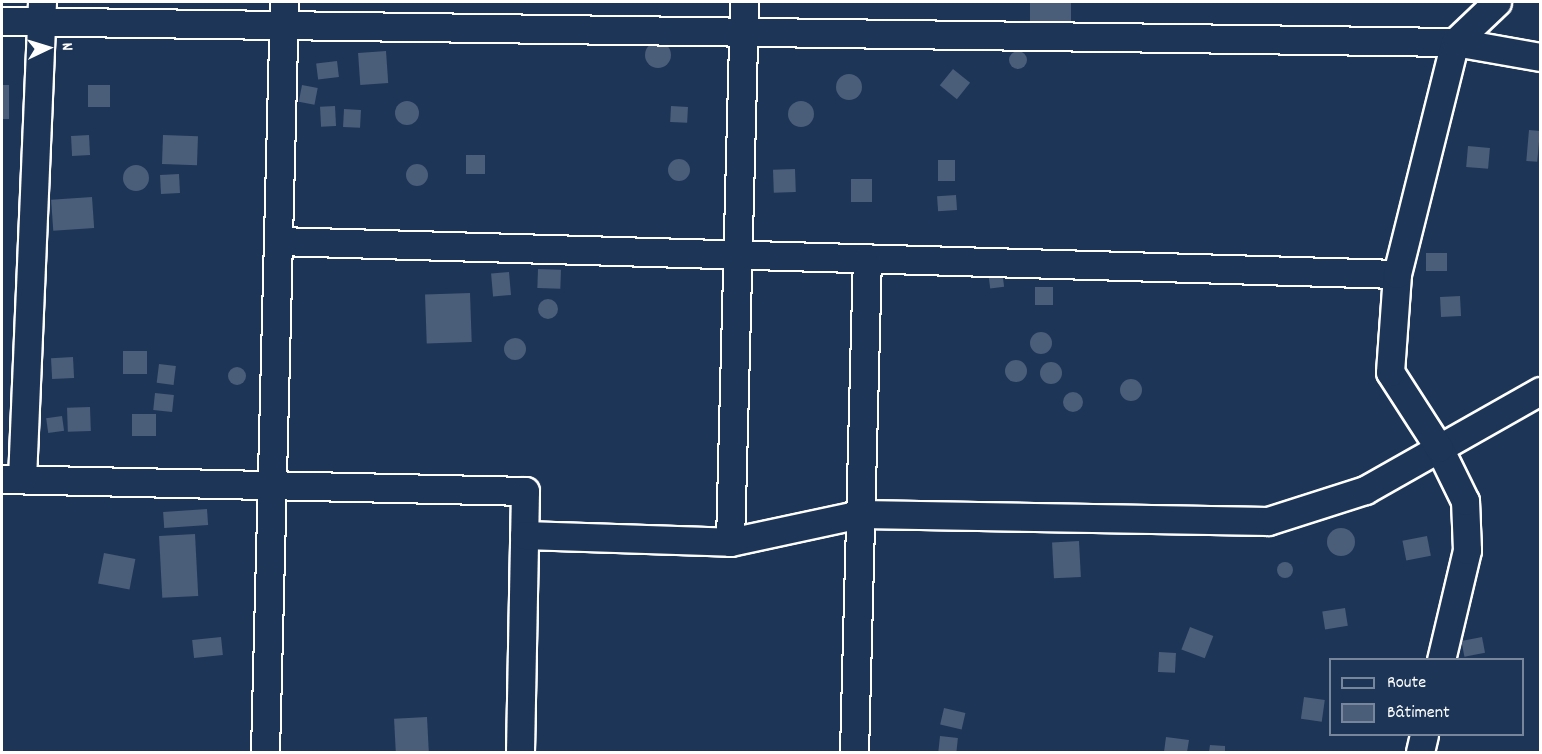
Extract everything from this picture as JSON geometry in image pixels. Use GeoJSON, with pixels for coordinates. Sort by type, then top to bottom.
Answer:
{"type":"FeatureCollection","features":[{"type":"Feature","properties":{"kind":"street"},"geometry":{"type":"LineString","coordinates":[[730,542],[744,2]]}},
{"type":"Feature","properties":{"kind":"street"},"geometry":{"type":"LineString","coordinates":[[1442,658],[1467,550],[1466,501],[1439,448],[1390,372],[1397,274],[1455,42],[1497,2]]}},
{"type":"Feature","properties":{"kind":"street"},"geometry":{"type":"LineString","coordinates":[[2,21],[41,11],[284,13],[744,32],[1455,42],[1540,57]]}},
{"type":"Feature","properties":{"kind":"street"},"geometry":{"type":"LineString","coordinates":[[41,11],[12,479],[525,490],[520,753]]}},
{"type":"Feature","properties":{"kind":"street"},"geometry":{"type":"LineString","coordinates":[[265,753],[284,13]]}},
{"type":"Feature","properties":{"kind":"street"},"geometry":{"type":"LineString","coordinates":[[278,240],[1397,274]]}},
{"type":"Feature","properties":{"kind":"street"},"geometry":{"type":"LineString","coordinates":[[854,753],[867,258]]}},
{"type":"Feature","properties":{"kind":"street"},"geometry":{"type":"LineString","coordinates":[[524,535],[730,542],[861,514],[1268,521],[1365,490],[1540,391]]}},
{"type":"Feature","properties":{"kind":"street"},"geometry":{"type":"LineString","coordinates":[[1420,753],[1424,736]]}},
{"type":"Feature","properties":{"kind":"building"},"geometry":{"type":"Polygon","coordinates":[[[1030,2],[1071,2],[1071,25],[1030,25],[1030,2]]]}},
{"type":"Feature","properties":{"kind":"building"},"geometry":{"type":"Polygon","coordinates":[[[658,42],[667,46],[671,55],[667,64],[658,68],[649,64],[645,55],[649,46],[658,42]]]}},
{"type":"Feature","properties":{"kind":"building"},"geometry":{"type":"Polygon","coordinates":[[[386,51],[388,83],[360,85],[358,53],[386,51]]]}},
{"type":"Feature","properties":{"kind":"building"},"geometry":{"type":"Polygon","coordinates":[[[1014,51],[1022,51],[1027,56],[1025,67],[1014,69],[1009,64],[1009,56],[1014,51]]]}},
{"type":"Feature","properties":{"kind":"building"},"geometry":{"type":"Polygon","coordinates":[[[337,61],[339,77],[318,79],[316,64],[337,61]]]}},
{"type":"Feature","properties":{"kind":"building"},"geometry":{"type":"Polygon","coordinates":[[[953,69],[970,83],[957,99],[940,85],[953,69]]]}},
{"type":"Feature","properties":{"kind":"building"},"geometry":{"type":"Polygon","coordinates":[[[849,74],[858,78],[862,87],[858,96],[849,100],[840,96],[836,87],[840,78],[849,74]]]}},
{"type":"Feature","properties":{"kind":"building"},"geometry":{"type":"Polygon","coordinates":[[[2,85],[9,85],[9,119],[2,119],[2,85]]]}},
{"type":"Feature","properties":{"kind":"building"},"geometry":{"type":"Polygon","coordinates":[[[88,85],[110,85],[110,107],[88,107],[88,85]]]}},
{"type":"Feature","properties":{"kind":"building"},"geometry":{"type":"Polygon","coordinates":[[[302,85],[318,88],[314,105],[299,102],[302,85]]]}},
{"type":"Feature","properties":{"kind":"building"},"geometry":{"type":"Polygon","coordinates":[[[407,101],[415,105],[419,113],[415,121],[407,125],[399,121],[395,113],[399,105],[407,101]]]}},
{"type":"Feature","properties":{"kind":"building"},"geometry":{"type":"Polygon","coordinates":[[[801,101],[810,105],[814,114],[810,123],[801,127],[792,123],[788,114],[792,105],[801,101]]]}},
{"type":"Feature","properties":{"kind":"building"},"geometry":{"type":"Polygon","coordinates":[[[335,106],[336,126],[321,127],[320,107],[335,106]]]}},
{"type":"Feature","properties":{"kind":"building"},"geometry":{"type":"Polygon","coordinates":[[[671,106],[688,107],[687,123],[670,122],[671,106]]]}},
{"type":"Feature","properties":{"kind":"building"},"geometry":{"type":"Polygon","coordinates":[[[344,109],[361,110],[360,128],[343,127],[344,109]]]}},
{"type":"Feature","properties":{"kind":"building"},"geometry":{"type":"Polygon","coordinates":[[[1529,130],[1540,131],[1537,162],[1526,161],[1529,130]]]}},
{"type":"Feature","properties":{"kind":"building"},"geometry":{"type":"Polygon","coordinates":[[[89,135],[90,155],[72,156],[71,136],[89,135]]]}},
{"type":"Feature","properties":{"kind":"building"},"geometry":{"type":"Polygon","coordinates":[[[163,135],[198,136],[197,165],[162,164],[163,135]]]}},
{"type":"Feature","properties":{"kind":"building"},"geometry":{"type":"Polygon","coordinates":[[[1468,146],[1490,148],[1488,169],[1466,167],[1468,146]]]}},
{"type":"Feature","properties":{"kind":"building"},"geometry":{"type":"Polygon","coordinates":[[[466,155],[485,155],[485,174],[466,174],[466,155]]]}},
{"type":"Feature","properties":{"kind":"building"},"geometry":{"type":"Polygon","coordinates":[[[679,159],[687,162],[690,170],[687,178],[679,181],[671,178],[668,170],[671,162],[679,159]]]}},
{"type":"Feature","properties":{"kind":"building"},"geometry":{"type":"Polygon","coordinates":[[[938,160],[955,160],[955,181],[938,181],[938,160]]]}},
{"type":"Feature","properties":{"kind":"building"},"geometry":{"type":"Polygon","coordinates":[[[417,164],[425,167],[428,175],[425,183],[417,186],[409,183],[406,175],[409,167],[417,164]]]}},
{"type":"Feature","properties":{"kind":"building"},"geometry":{"type":"Polygon","coordinates":[[[136,165],[145,169],[149,178],[145,187],[136,191],[127,187],[123,178],[127,169],[136,165]]]}},
{"type":"Feature","properties":{"kind":"building"},"geometry":{"type":"Polygon","coordinates":[[[795,169],[796,192],[774,193],[773,170],[795,169]]]}},
{"type":"Feature","properties":{"kind":"building"},"geometry":{"type":"Polygon","coordinates":[[[179,174],[180,193],[161,194],[160,175],[179,174]]]}},
{"type":"Feature","properties":{"kind":"building"},"geometry":{"type":"Polygon","coordinates":[[[851,179],[872,179],[872,202],[851,202],[851,179]]]}},
{"type":"Feature","properties":{"kind":"building"},"geometry":{"type":"Polygon","coordinates":[[[956,195],[957,210],[938,211],[937,196],[956,195]]]}},
{"type":"Feature","properties":{"kind":"building"},"geometry":{"type":"Polygon","coordinates":[[[92,197],[94,228],[53,231],[51,200],[92,197]]]}},
{"type":"Feature","properties":{"kind":"building"},"geometry":{"type":"Polygon","coordinates":[[[1426,253],[1447,253],[1447,271],[1426,271],[1426,253]]]}},
{"type":"Feature","properties":{"kind":"building"},"geometry":{"type":"Polygon","coordinates":[[[538,269],[561,270],[560,289],[537,288],[538,269]]]}},
{"type":"Feature","properties":{"kind":"building"},"geometry":{"type":"Polygon","coordinates":[[[1002,270],[1004,287],[990,289],[988,272],[1002,270]]]}},
{"type":"Feature","properties":{"kind":"building"},"geometry":{"type":"Polygon","coordinates":[[[509,272],[511,295],[493,296],[491,274],[509,272]]]}},
{"type":"Feature","properties":{"kind":"building"},"geometry":{"type":"Polygon","coordinates":[[[1035,287],[1053,287],[1053,305],[1035,305],[1035,287]]]}},
{"type":"Feature","properties":{"kind":"building"},"geometry":{"type":"Polygon","coordinates":[[[470,293],[472,342],[427,344],[425,295],[470,293]]]}},
{"type":"Feature","properties":{"kind":"building"},"geometry":{"type":"Polygon","coordinates":[[[1460,296],[1461,316],[1441,317],[1440,297],[1460,296]]]}},
{"type":"Feature","properties":{"kind":"building"},"geometry":{"type":"Polygon","coordinates":[[[548,299],[555,302],[558,309],[555,316],[548,319],[541,316],[538,309],[541,302],[548,299]]]}},
{"type":"Feature","properties":{"kind":"building"},"geometry":{"type":"Polygon","coordinates":[[[1041,332],[1049,335],[1052,343],[1049,351],[1041,354],[1033,351],[1030,343],[1033,335],[1041,332]]]}},
{"type":"Feature","properties":{"kind":"building"},"geometry":{"type":"Polygon","coordinates":[[[515,338],[523,341],[526,349],[523,357],[515,360],[507,357],[504,349],[507,341],[515,338]]]}},
{"type":"Feature","properties":{"kind":"building"},"geometry":{"type":"Polygon","coordinates":[[[123,351],[147,351],[147,374],[123,374],[123,351]]]}},
{"type":"Feature","properties":{"kind":"building"},"geometry":{"type":"Polygon","coordinates":[[[73,357],[74,378],[52,379],[51,358],[73,357]]]}},
{"type":"Feature","properties":{"kind":"building"},"geometry":{"type":"Polygon","coordinates":[[[1016,360],[1024,363],[1027,371],[1024,379],[1016,382],[1008,379],[1005,371],[1008,363],[1016,360]]]}},
{"type":"Feature","properties":{"kind":"building"},"geometry":{"type":"Polygon","coordinates":[[[1051,362],[1059,365],[1062,373],[1059,381],[1051,384],[1043,381],[1040,373],[1043,365],[1051,362]]]}},
{"type":"Feature","properties":{"kind":"building"},"geometry":{"type":"Polygon","coordinates":[[[159,364],[176,366],[174,385],[157,383],[159,364]]]}},
{"type":"Feature","properties":{"kind":"building"},"geometry":{"type":"Polygon","coordinates":[[[237,367],[243,370],[246,376],[243,382],[237,385],[231,382],[228,376],[231,370],[237,367]]]}},
{"type":"Feature","properties":{"kind":"building"},"geometry":{"type":"Polygon","coordinates":[[[1131,379],[1139,382],[1142,390],[1139,398],[1131,401],[1123,398],[1120,390],[1123,382],[1131,379]]]}},
{"type":"Feature","properties":{"kind":"building"},"geometry":{"type":"Polygon","coordinates":[[[1073,392],[1080,395],[1083,402],[1080,409],[1073,412],[1066,409],[1063,402],[1066,395],[1073,392]]]}},
{"type":"Feature","properties":{"kind":"building"},"geometry":{"type":"Polygon","coordinates":[[[155,393],[174,395],[172,412],[153,410],[155,393]]]}},
{"type":"Feature","properties":{"kind":"building"},"geometry":{"type":"Polygon","coordinates":[[[90,407],[91,431],[68,432],[67,408],[90,407]]]}},
{"type":"Feature","properties":{"kind":"building"},"geometry":{"type":"Polygon","coordinates":[[[132,414],[156,414],[156,436],[132,436],[132,414]]]}},
{"type":"Feature","properties":{"kind":"building"},"geometry":{"type":"Polygon","coordinates":[[[62,416],[64,431],[48,433],[46,418],[62,416]]]}},
{"type":"Feature","properties":{"kind":"building"},"geometry":{"type":"Polygon","coordinates":[[[207,509],[208,525],[164,528],[163,512],[207,509]]]}},
{"type":"Feature","properties":{"kind":"building"},"geometry":{"type":"Polygon","coordinates":[[[1341,528],[1351,532],[1355,542],[1351,552],[1341,556],[1331,552],[1327,542],[1331,532],[1341,528]]]}},
{"type":"Feature","properties":{"kind":"building"},"geometry":{"type":"Polygon","coordinates":[[[195,534],[198,596],[162,598],[159,536],[195,534]]]}},
{"type":"Feature","properties":{"kind":"building"},"geometry":{"type":"Polygon","coordinates":[[[1427,536],[1431,556],[1406,560],[1402,541],[1427,536]]]}},
{"type":"Feature","properties":{"kind":"building"},"geometry":{"type":"Polygon","coordinates":[[[1079,541],[1081,577],[1054,578],[1052,542],[1079,541]]]}},
{"type":"Feature","properties":{"kind":"building"},"geometry":{"type":"Polygon","coordinates":[[[104,553],[135,559],[129,590],[98,583],[104,553]]]}},
{"type":"Feature","properties":{"kind":"building"},"geometry":{"type":"Polygon","coordinates":[[[1282,562],[1288,562],[1293,570],[1291,576],[1282,578],[1277,573],[1277,567],[1282,562]]]}},
{"type":"Feature","properties":{"kind":"building"},"geometry":{"type":"Polygon","coordinates":[[[1345,608],[1348,626],[1325,629],[1322,612],[1345,608]]]}},
{"type":"Feature","properties":{"kind":"building"},"geometry":{"type":"Polygon","coordinates":[[[1190,627],[1213,636],[1205,658],[1181,649],[1190,627]]]}},
{"type":"Feature","properties":{"kind":"building"},"geometry":{"type":"Polygon","coordinates":[[[221,637],[223,655],[194,658],[192,640],[221,637]]]}},
{"type":"Feature","properties":{"kind":"building"},"geometry":{"type":"Polygon","coordinates":[[[1482,637],[1485,653],[1464,657],[1461,641],[1482,637]]]}},
{"type":"Feature","properties":{"kind":"building"},"geometry":{"type":"Polygon","coordinates":[[[1159,652],[1176,653],[1175,673],[1158,672],[1159,652]]]}},
{"type":"Feature","properties":{"kind":"building"},"geometry":{"type":"Polygon","coordinates":[[[1304,697],[1325,700],[1322,722],[1301,719],[1304,697]]]}},
{"type":"Feature","properties":{"kind":"building"},"geometry":{"type":"Polygon","coordinates":[[[944,708],[965,713],[962,730],[940,725],[944,708]]]}},
{"type":"Feature","properties":{"kind":"building"},"geometry":{"type":"Polygon","coordinates":[[[427,717],[429,752],[396,752],[394,719],[427,717]]]}},
{"type":"Feature","properties":{"kind":"building"},"geometry":{"type":"Polygon","coordinates":[[[940,736],[958,738],[956,752],[938,752],[940,736]]]}},
{"type":"Feature","properties":{"kind":"building"},"geometry":{"type":"Polygon","coordinates":[[[1166,737],[1189,740],[1187,752],[1164,752],[1166,737]]]}},
{"type":"Feature","properties":{"kind":"building"},"geometry":{"type":"Polygon","coordinates":[[[1210,745],[1225,746],[1225,752],[1209,752],[1210,745]]]}}]}
